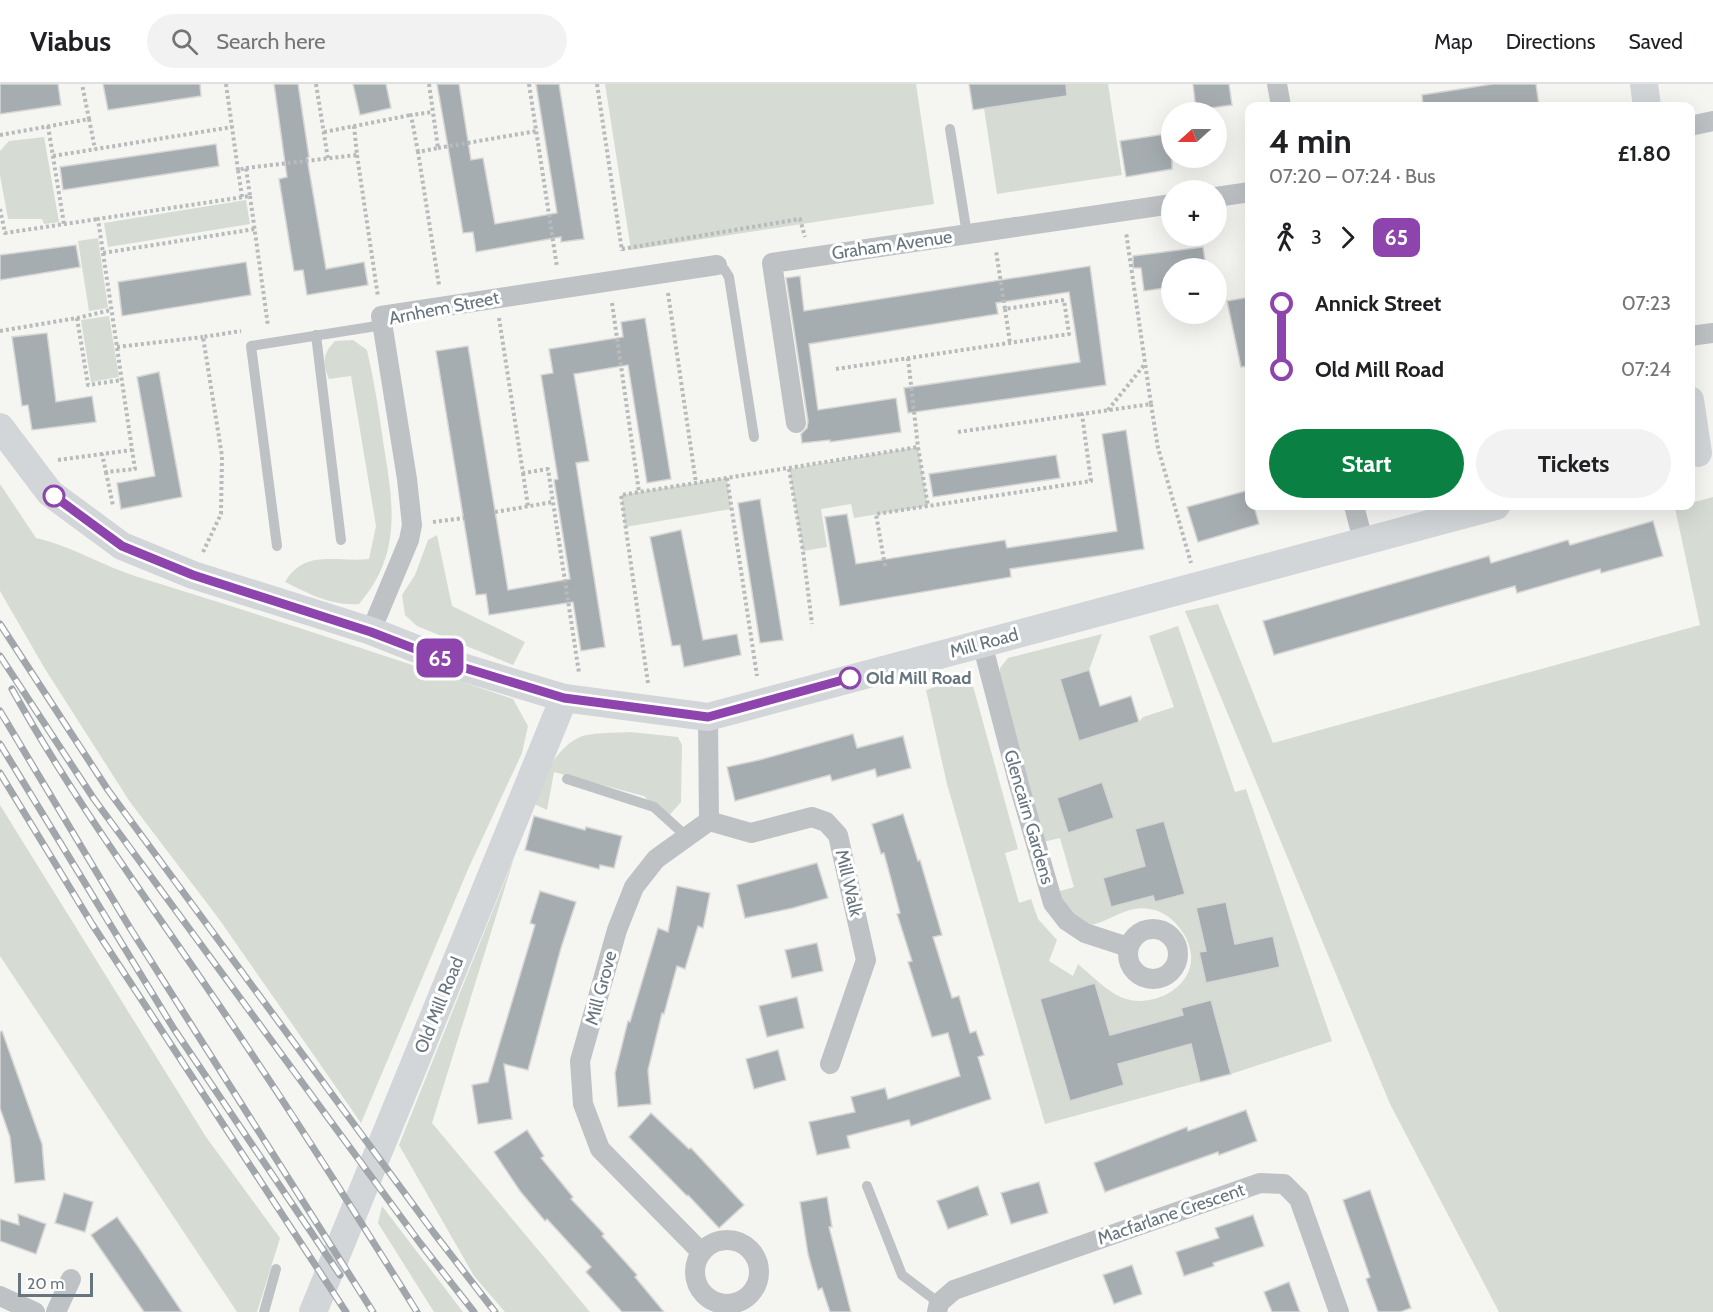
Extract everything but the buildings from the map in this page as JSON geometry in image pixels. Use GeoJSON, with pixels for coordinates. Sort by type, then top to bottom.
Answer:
{"type":"FeatureCollection","features":[{"type":"Feature","properties":{"kind":"street"},"geometry":{"type":"LineString","coordinates":[[1277,84],[1280,102]]}},
{"type":"Feature","properties":{"kind":"street"},"geometry":{"type":"LineString","coordinates":[[1644,84],[1646,102]]}},
{"type":"Feature","properties":{"kind":"street"},"geometry":{"type":"LineString","coordinates":[[1695,125],[1713,121]]}},
{"type":"Feature","properties":{"kind":"street"},"geometry":{"type":"LineString","coordinates":[[1227,195],[1245,193]]}},
{"type":"Feature","properties":{"kind":"street","name":"Graham Avenue"},"geometry":{"type":"LineString","coordinates":[[796,423],[772,263],[1161,206]]}},
{"type":"Feature","properties":{"kind":"street","name":"Arnhem Street"},"geometry":{"type":"LineString","coordinates":[[371,632],[409,540],[412,525],[382,320],[442,306],[717,265]]}},
{"type":"Feature","properties":{"kind":"street"},"geometry":{"type":"LineString","coordinates":[[1695,335],[1713,333]]}},
{"type":"Feature","properties":{"kind":"street"},"geometry":{"type":"LineString","coordinates":[[1695,424],[1701,452]]}},
{"type":"Feature","properties":{"kind":"street","name":"Mill Road"},"geometry":{"type":"LineString","coordinates":[[0,427],[50,493],[122,546],[193,575],[371,632],[465,668],[573,699],[708,717],[1480,510]]}},
{"type":"Feature","properties":{"kind":"street"},"geometry":{"type":"LineString","coordinates":[[1355,510],[1363,540]]}},
{"type":"Feature","properties":{"kind":"street","name":"Glencairn Gardens"},"geometry":{"type":"LineString","coordinates":[[982,643],[1053,903],[1067,921],[1085,933],[1128,947]]}},
{"type":"Feature","properties":{"kind":"street","name":"Old Mill Road"},"geometry":{"type":"LineString","coordinates":[[313,1312],[396,1110],[573,699]]}},
{"type":"Feature","properties":{"kind":"street"},"geometry":{"type":"LineString","coordinates":[[708,717],[709,821]]}},
{"type":"Feature","properties":{"kind":"street","name":"Mill Walk"},"geometry":{"type":"LineString","coordinates":[[709,821],[751,833],[812,818],[826,822],[838,835],[866,960],[830,1064]]}},
{"type":"Feature","properties":{"kind":"street","name":"Mill Grove"},"geometry":{"type":"LineString","coordinates":[[701,1252],[600,1149],[583,1104],[580,1061],[617,930],[634,887],[656,859],[709,821]]}},
{"type":"Feature","properties":{"kind":"street","name":"Macfarlane Crescent"},"geometry":{"type":"LineString","coordinates":[[938,1307],[954,1290],[1260,1183],[1284,1184],[1299,1199],[1339,1312]]}},
{"type":"Feature","properties":{"kind":"street"},"geometry":{"type":"LineString","coordinates":[[56,1312],[71,1279]]}},
{"type":"Feature","properties":{"kind":"street"},"geometry":{"type":"LineString","coordinates":[[0,1296],[35,1312]]}},
{"type":"Feature","properties":{"kind":"lane"},"geometry":{"type":"LineString","coordinates":[[950,129],[967,234]]}},
{"type":"Feature","properties":{"kind":"lane"},"geometry":{"type":"LineString","coordinates":[[717,265],[724,269],[729,277],[754,437]]}},
{"type":"Feature","properties":{"kind":"lane"},"geometry":{"type":"LineString","coordinates":[[277,546],[251,346],[316,335],[382,320]]}},
{"type":"Feature","properties":{"kind":"lane"},"geometry":{"type":"LineString","coordinates":[[316,335],[340,540]]}},
{"type":"Feature","properties":{"kind":"lane"},"geometry":{"type":"LineString","coordinates":[[567,779],[654,807],[686,836]]}},
{"type":"Feature","properties":{"kind":"lane"},"geometry":{"type":"LineString","coordinates":[[867,1186],[902,1275],[938,1307]]}},
{"type":"Feature","properties":{"kind":"lane"},"geometry":{"type":"LineString","coordinates":[[264,1312],[276,1269]]}},
{"type":"Feature","properties":{"kind":"path"},"geometry":{"type":"LineString","coordinates":[[81,84],[94,149]]}},
{"type":"Feature","properties":{"kind":"path"},"geometry":{"type":"LineString","coordinates":[[226,84],[242,197]]}},
{"type":"Feature","properties":{"kind":"path"},"geometry":{"type":"LineString","coordinates":[[316,84],[328,159]]}},
{"type":"Feature","properties":{"kind":"path"},"geometry":{"type":"LineString","coordinates":[[429,84],[438,148]]}},
{"type":"Feature","properties":{"kind":"path"},"geometry":{"type":"LineString","coordinates":[[530,84],[560,288]]}},
{"type":"Feature","properties":{"kind":"path"},"geometry":{"type":"LineString","coordinates":[[597,84],[622,249],[617,280],[639,492]]}},
{"type":"Feature","properties":{"kind":"path"},"geometry":{"type":"LineString","coordinates":[[324,132],[433,112]]}},
{"type":"Feature","properties":{"kind":"path"},"geometry":{"type":"LineString","coordinates":[[411,115],[442,306]]}},
{"type":"Feature","properties":{"kind":"path"},"geometry":{"type":"LineString","coordinates":[[0,135],[89,119]]}},
{"type":"Feature","properties":{"kind":"path"},"geometry":{"type":"LineString","coordinates":[[48,126],[64,224]]}},
{"type":"Feature","properties":{"kind":"path"},"geometry":{"type":"LineString","coordinates":[[354,126],[382,320]]}},
{"type":"Feature","properties":{"kind":"path"},"geometry":{"type":"LineString","coordinates":[[53,156],[232,127]]}},
{"type":"Feature","properties":{"kind":"path"},"geometry":{"type":"LineString","coordinates":[[418,152],[537,131]]}},
{"type":"Feature","properties":{"kind":"path"},"geometry":{"type":"LineString","coordinates":[[238,170],[357,155]]}},
{"type":"Feature","properties":{"kind":"path"},"geometry":{"type":"LineString","coordinates":[[246,168],[268,327]]}},
{"type":"Feature","properties":{"kind":"path"},"geometry":{"type":"LineString","coordinates":[[0,208],[5,233],[250,196]]}},
{"type":"Feature","properties":{"kind":"path"},"geometry":{"type":"LineString","coordinates":[[1123,211],[1158,448],[1197,585]]}},
{"type":"Feature","properties":{"kind":"path"},"geometry":{"type":"LineString","coordinates":[[98,219],[135,469],[106,472],[102,454]]}},
{"type":"Feature","properties":{"kind":"path"},"geometry":{"type":"LineString","coordinates":[[622,249],[800,219],[810,257]]}},
{"type":"Feature","properties":{"kind":"path"},"geometry":{"type":"LineString","coordinates":[[103,253],[255,229]]}},
{"type":"Feature","properties":{"kind":"path"},"geometry":{"type":"LineString","coordinates":[[993,230],[1010,343]]}},
{"type":"Feature","properties":{"kind":"path"},"geometry":{"type":"LineString","coordinates":[[665,272],[696,483]]}},
{"type":"Feature","properties":{"kind":"path"},"geometry":{"type":"LineString","coordinates":[[496,298],[528,506]]}},
{"type":"Feature","properties":{"kind":"path"},"geometry":{"type":"LineString","coordinates":[[836,369],[1070,334],[1064,300],[1005,309]]}},
{"type":"Feature","properties":{"kind":"path"},"geometry":{"type":"LineString","coordinates":[[0,331],[111,310]]}},
{"type":"Feature","properties":{"kind":"path"},"geometry":{"type":"LineString","coordinates":[[77,318],[88,385],[122,380]]}},
{"type":"Feature","properties":{"kind":"path"},"geometry":{"type":"LineString","coordinates":[[258,328],[279,325]]}},
{"type":"Feature","properties":{"kind":"path"},"geometry":{"type":"LineString","coordinates":[[117,347],[247,330]]}},
{"type":"Feature","properties":{"kind":"path"},"geometry":{"type":"LineString","coordinates":[[193,575],[221,514],[222,456],[202,337]]}},
{"type":"Feature","properties":{"kind":"path"},"geometry":{"type":"LineString","coordinates":[[908,358],[918,447],[928,506]]}},
{"type":"Feature","properties":{"kind":"path"},"geometry":{"type":"LineString","coordinates":[[1108,410],[1146,364]]}},
{"type":"Feature","properties":{"kind":"path"},"geometry":{"type":"LineString","coordinates":[[958,432],[1152,404]]}},
{"type":"Feature","properties":{"kind":"path"},"geometry":{"type":"LineString","coordinates":[[885,566],[876,514],[1091,481],[1082,414]]}},
{"type":"Feature","properties":{"kind":"path"},"geometry":{"type":"LineString","coordinates":[[652,711],[621,495],[918,447]]}},
{"type":"Feature","properties":{"kind":"path"},"geometry":{"type":"LineString","coordinates":[[28,465],[132,450]]}},
{"type":"Feature","properties":{"kind":"path"},"geometry":{"type":"LineString","coordinates":[[789,469],[803,551],[812,624]]}},
{"type":"Feature","properties":{"kind":"path"},"geometry":{"type":"LineString","coordinates":[[523,473],[548,470],[573,699]]}},
{"type":"Feature","properties":{"kind":"path"},"geometry":{"type":"LineString","coordinates":[[727,478],[761,702]]}},
{"type":"Feature","properties":{"kind":"path"},"geometry":{"type":"LineString","coordinates":[[495,512],[553,502]]}},
{"type":"Feature","properties":{"kind":"path"},"geometry":{"type":"LineString","coordinates":[[412,525],[464,518]]}},
{"type":"Feature","properties":{"kind":"shaded area"},"geometry":{"type":"Polygon","coordinates":[[[605,84],[916,84],[934,204],[631,250],[605,84]]]}},
{"type":"Feature","properties":{"kind":"shaded area"},"geometry":{"type":"Polygon","coordinates":[[[1034,84],[1108,84],[1122,175],[997,194],[984,108],[1034,84]]]}},
{"type":"Feature","properties":{"kind":"shaded area"},"geometry":{"type":"Polygon","coordinates":[[[44,137],[59,222],[44,224],[42,219],[8,219],[0,175],[0,151],[9,141],[44,137]]]}},
{"type":"Feature","properties":{"kind":"shaded area"},"geometry":{"type":"Polygon","coordinates":[[[246,200],[250,224],[108,247],[104,223],[246,200]]]}},
{"type":"Feature","properties":{"kind":"shaded area"},"geometry":{"type":"Polygon","coordinates":[[[98,238],[108,308],[89,311],[78,241],[98,238]]]}},
{"type":"Feature","properties":{"kind":"shaded area"},"geometry":{"type":"Polygon","coordinates":[[[109,316],[119,377],[91,382],[81,320],[109,316]]]}},
{"type":"Feature","properties":{"kind":"shaded area"},"geometry":{"type":"Polygon","coordinates":[[[353,340],[367,350],[370,362],[390,485],[391,506],[389,546],[383,566],[359,604],[339,603],[321,598],[285,582],[293,571],[312,561],[369,559],[376,526],[351,376],[329,379],[325,368],[326,354],[335,341],[353,340]]]}},
{"type":"Feature","properties":{"kind":"shaded area"},"geometry":{"type":"Polygon","coordinates":[[[918,447],[928,506],[854,518],[851,504],[821,509],[827,547],[803,551],[789,469],[918,447]]]}},
{"type":"Feature","properties":{"kind":"shaded area"},"geometry":{"type":"Polygon","coordinates":[[[727,478],[731,509],[625,527],[621,495],[727,478]]]}},
{"type":"Feature","properties":{"kind":"shaded area"},"geometry":{"type":"Polygon","coordinates":[[[0,484],[36,538],[62,546],[138,577],[326,636],[513,699],[528,726],[522,753],[469,867],[361,1123],[219,919],[130,802],[45,669],[0,591],[0,484]]]}},
{"type":"Feature","properties":{"kind":"shaded area"},"geometry":{"type":"Polygon","coordinates":[[[1713,497],[1713,1312],[1499,1312],[1390,1104],[1185,611],[1218,604],[1273,743],[1700,625],[1675,510],[1695,510],[1695,502],[1713,497]]]}},
{"type":"Feature","properties":{"kind":"shaded area"},"geometry":{"type":"Polygon","coordinates":[[[437,535],[452,606],[525,642],[513,665],[417,626],[405,615],[402,595],[415,575],[428,540],[437,535]]]}},
{"type":"Feature","properties":{"kind":"shaded area"},"geometry":{"type":"Polygon","coordinates":[[[1178,626],[1235,792],[1246,789],[1332,1041],[1231,1074],[1181,1008],[1183,1015],[1141,1027],[1149,1056],[1191,1044],[1200,1082],[1045,1124],[947,784],[926,690],[970,675],[1018,849],[1005,853],[1019,903],[1031,899],[1038,919],[1057,940],[1049,961],[1073,976],[1078,964],[1120,997],[1135,1001],[1155,999],[1173,990],[1186,976],[1191,959],[1188,942],[1172,920],[1158,911],[1146,908],[1126,911],[1099,923],[1079,925],[1057,892],[1074,887],[1060,838],[1043,842],[1000,675],[1000,668],[1008,658],[1102,634],[1089,670],[1079,740],[1139,722],[1143,717],[1174,707],[1149,636],[1178,626]],[[1102,783],[1057,798],[1068,832],[1114,818],[1102,783]]]}},
{"type":"Feature","properties":{"kind":"shaded area"},"geometry":{"type":"Polygon","coordinates":[[[630,732],[678,737],[682,745],[681,802],[666,819],[644,796],[554,772],[547,810],[532,803],[550,766],[569,744],[583,736],[630,732]]]}},
{"type":"Feature","properties":{"kind":"shaded area"},"geometry":{"type":"Polygon","coordinates":[[[0,805],[206,1137],[280,1238],[257,1312],[237,1312],[0,956],[0,805]]]}},
{"type":"Feature","properties":{"kind":"shaded area"},"geometry":{"type":"Polygon","coordinates":[[[514,858],[432,1123],[590,1312],[505,1312],[474,1276],[399,1145],[514,858]]]}},
{"type":"Feature","properties":{"kind":"shaded area"},"geometry":{"type":"Polygon","coordinates":[[[382,1206],[463,1312],[434,1312],[378,1223],[382,1206]]]}},
{"type":"Feature","properties":{"kind":"railway"},"geometry":{"type":"LineString","coordinates":[[0,624],[108,790],[434,1233],[495,1312]]}},
{"type":"Feature","properties":{"kind":"railway"},"geometry":{"type":"LineString","coordinates":[[0,656],[94,799],[420,1243],[474,1312]]}},
{"type":"Feature","properties":{"kind":"railway"},"geometry":{"type":"LineString","coordinates":[[12,689],[82,805],[263,1071],[417,1312]]}},
{"type":"Feature","properties":{"kind":"railway"},"geometry":{"type":"LineString","coordinates":[[0,711],[130,928],[373,1312]]}},
{"type":"Feature","properties":{"kind":"railway"},"geometry":{"type":"LineString","coordinates":[[0,744],[174,1029],[340,1275]]}},
{"type":"Feature","properties":{"kind":"railway"},"geometry":{"type":"LineString","coordinates":[[0,773],[92,924],[346,1312]]}},
{"type":"Feature","properties":{"kind":"bus line","name":"65"},"geometry":{"type":"LineString","coordinates":[[54,496],[122,546],[193,575],[371,632],[465,668],[564,698],[708,717],[850,678]]}},
{"type":"Feature","properties":{"kind":"place","name":"Old Mill Road"},"geometry":{"type":"Point","coordinates":[850,678]}}]}
